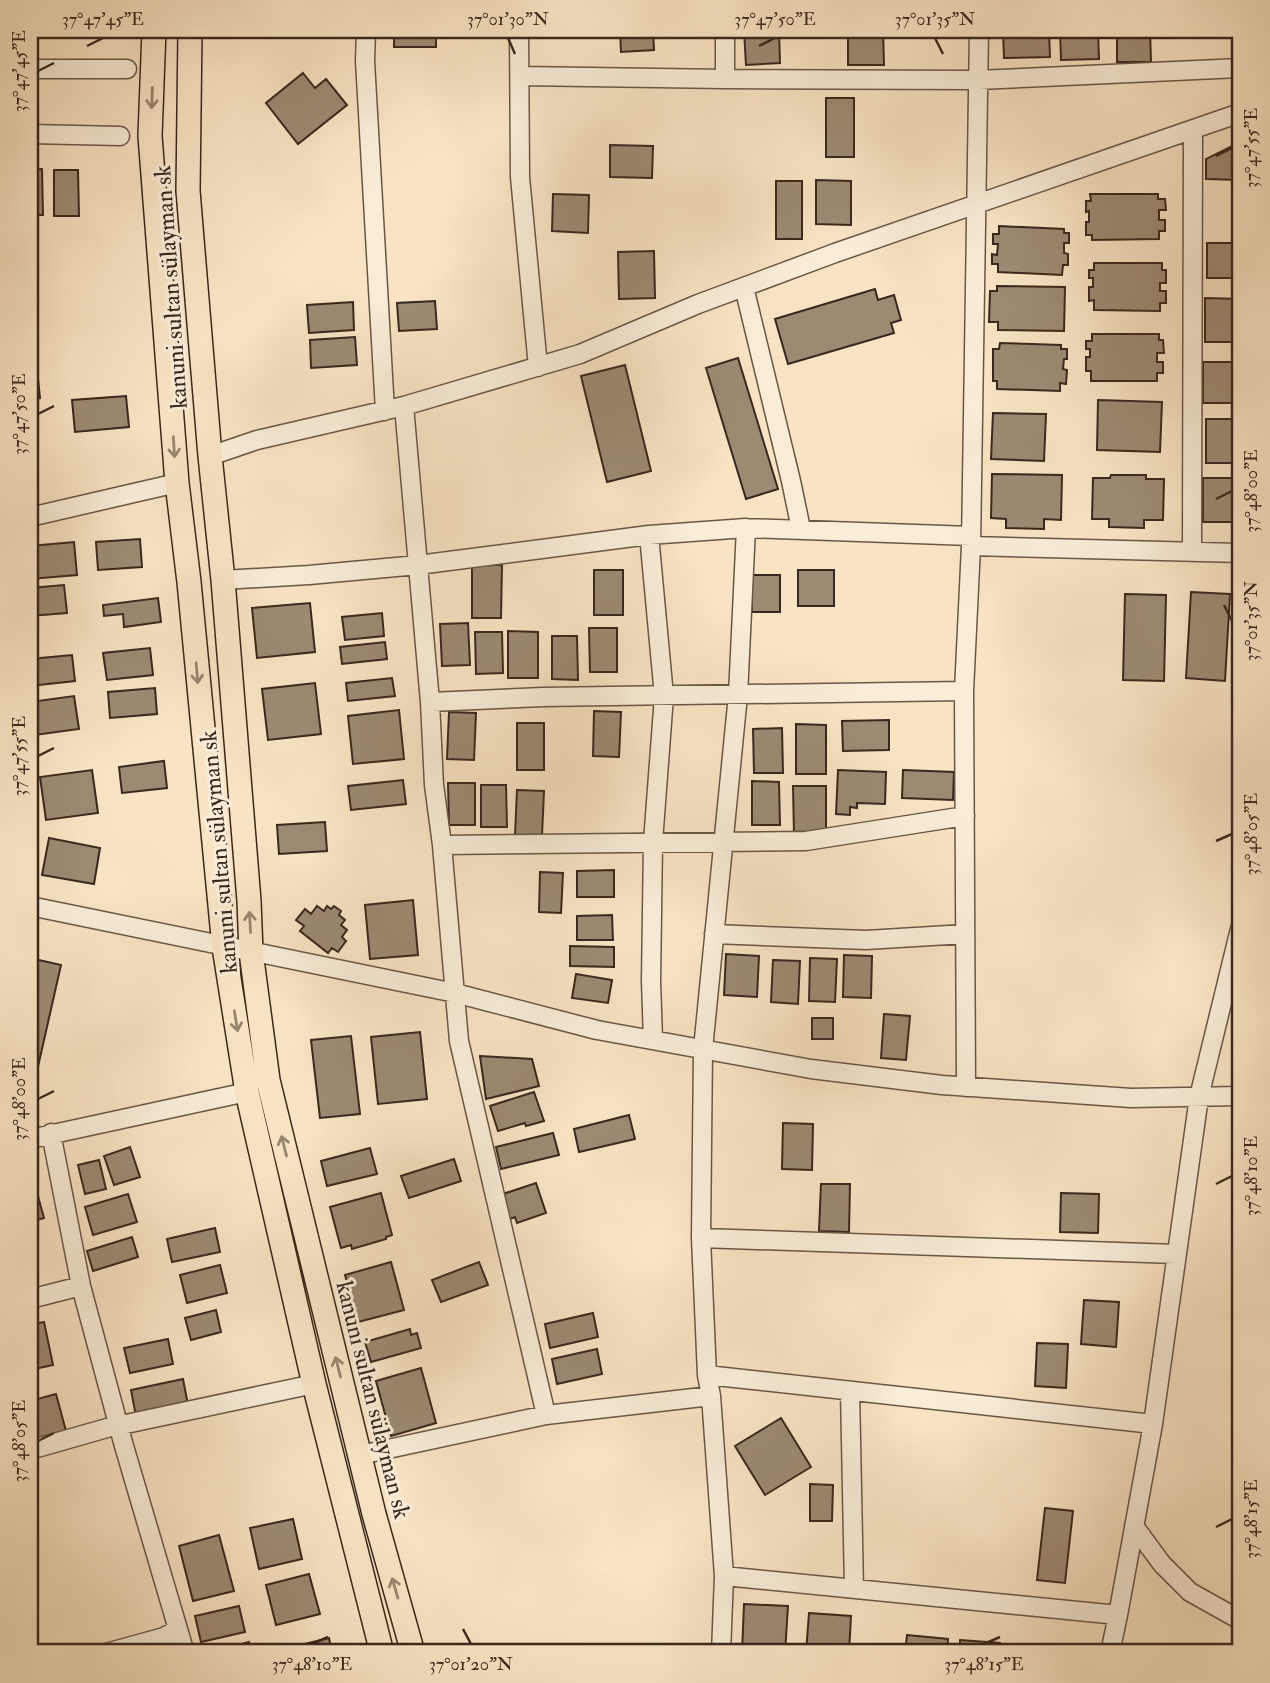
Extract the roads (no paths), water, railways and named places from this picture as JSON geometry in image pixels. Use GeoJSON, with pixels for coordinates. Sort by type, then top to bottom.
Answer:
{"type":"FeatureCollection","features":[{"type":"Feature","properties":{"kind":"main road"},"geometry":{"type":"LineString","coordinates":[[154,30],[150,136],[177,483],[224,947],[247,1092],[314,1384],[382,1653]]}},
{"type":"Feature","properties":{"kind":"main road","name":"kanuni sultan sülayman sk"},"geometry":{"type":"LineString","coordinates":[[190,30],[188,191],[223,580],[251,952],[268,1080],[359,1455],[413,1653]]}},
{"type":"Feature","properties":{"kind":"street"},"geometry":{"type":"LineString","coordinates":[[366,30],[365,61],[385,411]]}},
{"type":"Feature","properties":{"kind":"street"},"geometry":{"type":"LineString","coordinates":[[519,30],[520,177],[538,367]]}},
{"type":"Feature","properties":{"kind":"street"},"geometry":{"type":"LineString","coordinates":[[725,30],[725,79]]}},
{"type":"Feature","properties":{"kind":"street"},"geometry":{"type":"LineString","coordinates":[[966,1087],[964,691],[971,541],[979,30]]}},
{"type":"Feature","properties":{"kind":"street"},"geometry":{"type":"LineString","coordinates":[[520,76],[978,80],[1240,68]]}},
{"type":"Feature","properties":{"kind":"street"},"geometry":{"type":"LineString","coordinates":[[30,69],[127,69]]}},
{"type":"Feature","properties":{"kind":"street"},"geometry":{"type":"LineString","coordinates":[[210,456],[257,440],[404,407],[580,354],[698,304],[835,253],[1240,113]]}},
{"type":"Feature","properties":{"kind":"street"},"geometry":{"type":"LineString","coordinates":[[1192,552],[1193,129]]}},
{"type":"Feature","properties":{"kind":"street"},"geometry":{"type":"LineString","coordinates":[[30,134],[120,136]]}},
{"type":"Feature","properties":{"kind":"street"},"geometry":{"type":"LineString","coordinates":[[744,287],[801,530]]}},
{"type":"Feature","properties":{"kind":"street"},"geometry":{"type":"LineString","coordinates":[[404,407],[430,702],[434,785],[442,845],[459,1041],[546,1415]]}},
{"type":"Feature","properties":{"kind":"street"},"geometry":{"type":"LineString","coordinates":[[30,517],[177,483]]}},
{"type":"Feature","properties":{"kind":"street"},"geometry":{"type":"LineString","coordinates":[[223,580],[418,565],[649,535],[746,528],[1240,553]]}},
{"type":"Feature","properties":{"kind":"street"},"geometry":{"type":"LineString","coordinates":[[721,1653],[724,1576],[711,1396],[707,1375],[701,1238],[703,1049],[738,695],[746,528]]}},
{"type":"Feature","properties":{"kind":"street"},"geometry":{"type":"LineString","coordinates":[[649,535],[664,696],[653,842],[653,1040]]}},
{"type":"Feature","properties":{"kind":"street"},"geometry":{"type":"LineString","coordinates":[[430,702],[543,697],[964,691]]}},
{"type":"Feature","properties":{"kind":"street"},"geometry":{"type":"LineString","coordinates":[[442,845],[806,841],[965,817]]}},
{"type":"Feature","properties":{"kind":"street"},"geometry":{"type":"LineString","coordinates":[[30,906],[456,993],[597,1030],[811,1069],[966,1087],[1132,1098],[1240,1096]]}},
{"type":"Feature","properties":{"kind":"street"},"geometry":{"type":"LineString","coordinates":[[1111,1653],[1153,1424],[1199,1097],[1240,929]]}},
{"type":"Feature","properties":{"kind":"street"},"geometry":{"type":"LineString","coordinates":[[714,934],[866,940],[965,933]]}},
{"type":"Feature","properties":{"kind":"street"},"geometry":{"type":"LineString","coordinates":[[30,1139],[247,1092]]}},
{"type":"Feature","properties":{"kind":"street"},"geometry":{"type":"LineString","coordinates":[[51,1133],[81,1286],[185,1653]]}},
{"type":"Feature","properties":{"kind":"street"},"geometry":{"type":"LineString","coordinates":[[701,1238],[1177,1254]]}},
{"type":"Feature","properties":{"kind":"street"},"geometry":{"type":"LineString","coordinates":[[30,1299],[81,1286]]}},
{"type":"Feature","properties":{"kind":"street"},"geometry":{"type":"LineString","coordinates":[[707,1375],[1153,1424]]}},
{"type":"Feature","properties":{"kind":"street"},"geometry":{"type":"LineString","coordinates":[[30,1450],[107,1428],[314,1384]]}},
{"type":"Feature","properties":{"kind":"street"},"geometry":{"type":"LineString","coordinates":[[850,1391],[854,1589]]}},
{"type":"Feature","properties":{"kind":"street"},"geometry":{"type":"LineString","coordinates":[[359,1455],[546,1415],[711,1396]]}},
{"type":"Feature","properties":{"kind":"street"},"geometry":{"type":"LineString","coordinates":[[1134,1525],[1163,1564],[1190,1592],[1240,1620]]}},
{"type":"Feature","properties":{"kind":"street"},"geometry":{"type":"LineString","coordinates":[[724,1576],[1118,1615]]}},
{"type":"Feature","properties":{"kind":"street"},"geometry":{"type":"LineString","coordinates":[[106,1653],[164,1637],[178,1629]]}}]}
